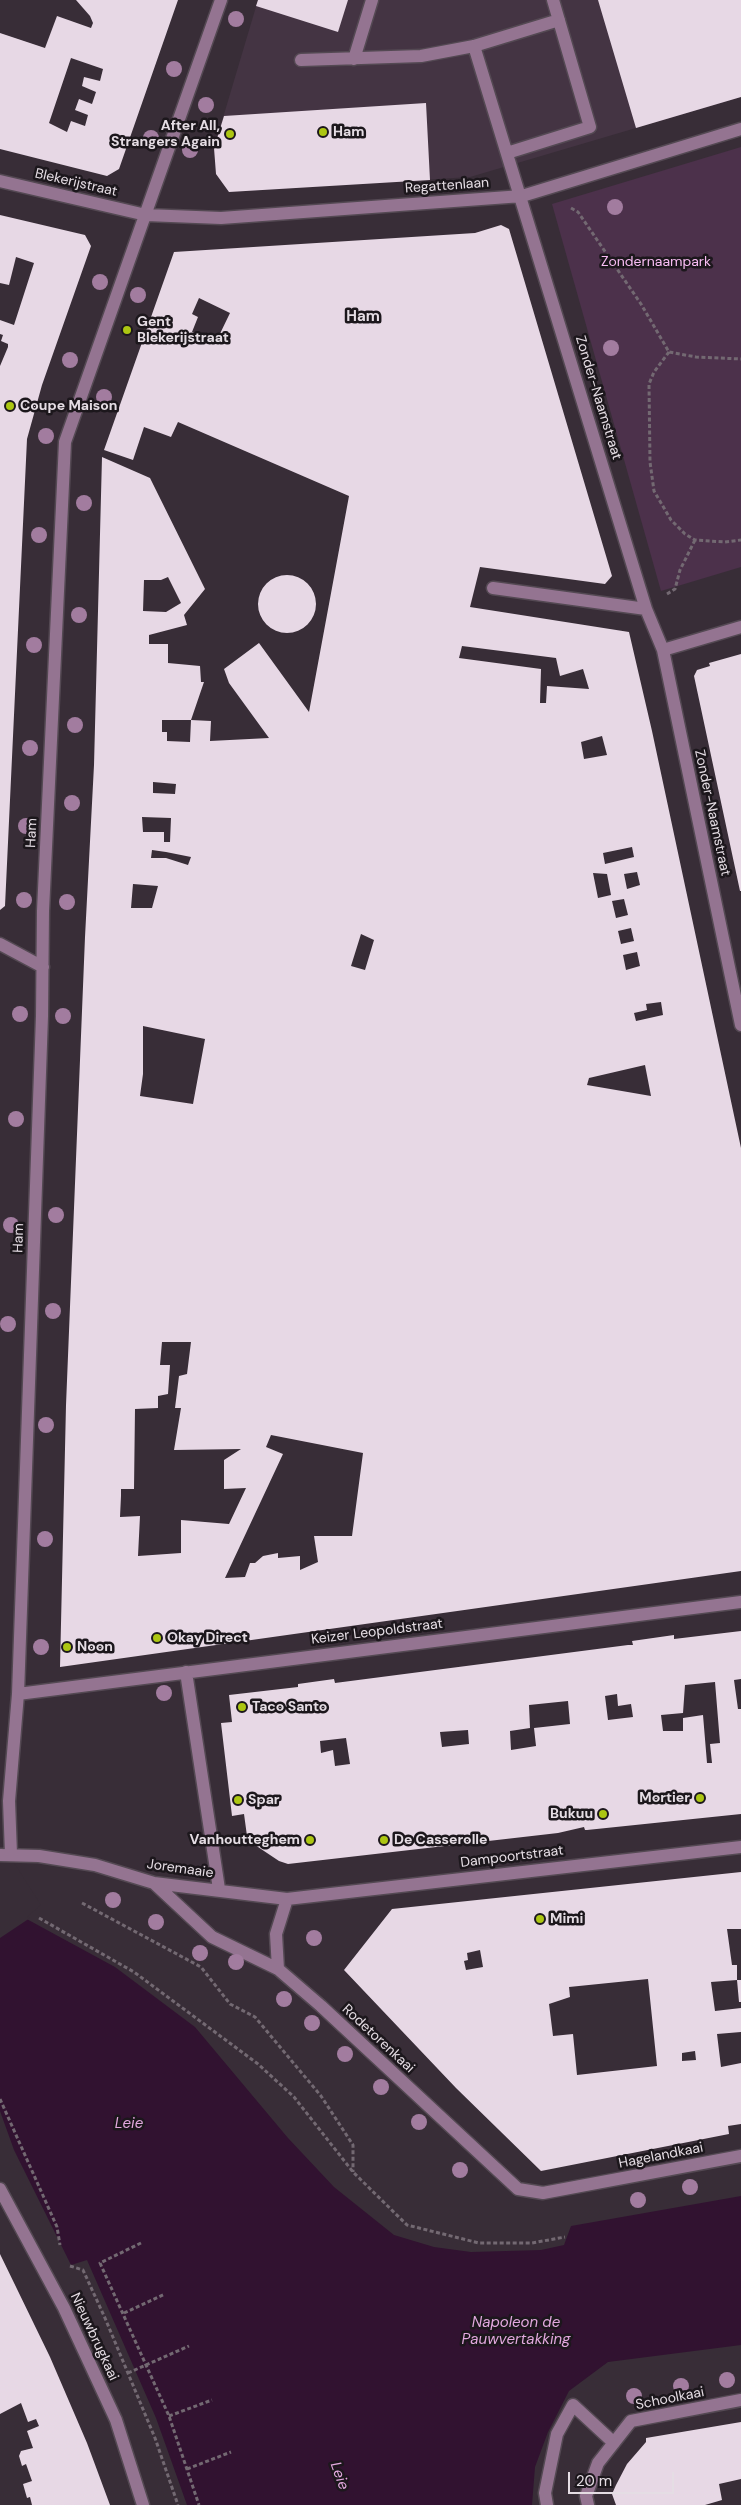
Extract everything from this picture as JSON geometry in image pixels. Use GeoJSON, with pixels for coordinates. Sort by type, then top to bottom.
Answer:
{"type":"FeatureCollection","features":[{"type":"Feature","properties":{"kind":"street","name":"Ham"},"geometry":{"type":"LineString","coordinates":[[5,1855],[18,1694],[43,967],[43,911],[65,442],[221,0]]}},
{"type":"Feature","properties":{"kind":"street"},"geometry":{"type":"LineString","coordinates":[[354,59],[372,0]]}},
{"type":"Feature","properties":{"kind":"street"},"geometry":{"type":"LineString","coordinates":[[507,152],[590,127],[554,0]]}},
{"type":"Feature","properties":{"kind":"street"},"geometry":{"type":"LineString","coordinates":[[301,60],[421,56],[474,46],[559,20]]}},
{"type":"Feature","properties":{"kind":"street","name":"Zonder-Naamstraat"},"geometry":{"type":"LineString","coordinates":[[474,46],[522,196],[646,609],[662,650],[741,1025]]}},
{"type":"Feature","properties":{"kind":"street","name":"Regattenlaan"},"geometry":{"type":"LineString","coordinates":[[146,215],[221,218],[522,196],[741,129]]}},
{"type":"Feature","properties":{"kind":"street","name":"Blekerijstraat"},"geometry":{"type":"LineString","coordinates":[[0,181],[146,215]]}},
{"type":"Feature","properties":{"kind":"street"},"geometry":{"type":"LineString","coordinates":[[493,588],[646,609]]}},
{"type":"Feature","properties":{"kind":"street"},"geometry":{"type":"LineString","coordinates":[[662,650],[741,627]]}},
{"type":"Feature","properties":{"kind":"street"},"geometry":{"type":"LineString","coordinates":[[0,944],[43,967]]}},
{"type":"Feature","properties":{"kind":"street","name":"Keizer Leopoldstraat"},"geometry":{"type":"LineString","coordinates":[[18,1694],[741,1602]]}},
{"type":"Feature","properties":{"kind":"street","name":"Joremaaie"},"geometry":{"type":"LineString","coordinates":[[5,1855],[39,1856],[95,1865],[154,1883],[219,1889],[186,1672]]}},
{"type":"Feature","properties":{"kind":"street","name":"Dampoortstraat"},"geometry":{"type":"LineString","coordinates":[[219,1889],[287,1899],[741,1847]]}},
{"type":"Feature","properties":{"kind":"street","name":"Rodetorenkaai"},"geometry":{"type":"LineString","coordinates":[[154,1883],[212,1937],[278,1969],[321,2006],[518,2189],[543,2193],[586,2185]]}},
{"type":"Feature","properties":{"kind":"street"},"geometry":{"type":"LineString","coordinates":[[278,1969],[276,1934],[287,1899]]}},
{"type":"Feature","properties":{"kind":"street","name":"Hagelandkaai"},"geometry":{"type":"LineString","coordinates":[[586,2185],[741,2156]]}},
{"type":"Feature","properties":{"kind":"street","name":"Nieuwbrugkaai"},"geometry":{"type":"LineString","coordinates":[[0,2189],[64,2308],[112,2411],[144,2505]]}},
{"type":"Feature","properties":{"kind":"street","name":"Schoolkaai"},"geometry":{"type":"LineString","coordinates":[[588,2505],[586,2496],[598,2463],[631,2421],[741,2400]]}},
{"type":"Feature","properties":{"kind":"street"},"geometry":{"type":"LineString","coordinates":[[547,2505],[545,2493],[557,2434],[573,2405],[614,2443]]}},
{"type":"Feature","properties":{"kind":"path"},"geometry":{"type":"LineString","coordinates":[[563,204],[578,212],[641,304],[669,352],[696,357],[741,359]]}},
{"type":"Feature","properties":{"kind":"path"},"geometry":{"type":"LineString","coordinates":[[669,352],[654,372],[649,384],[650,462],[654,491],[671,520],[684,534],[695,540],[725,542],[741,540]]}},
{"type":"Feature","properties":{"kind":"path"},"geometry":{"type":"LineString","coordinates":[[646,609],[675,589],[680,570],[695,540]]}},
{"type":"Feature","properties":{"kind":"path"},"geometry":{"type":"LineString","coordinates":[[82,1903],[200,1967],[230,2004],[255,2017],[321,2096],[353,2145],[353,2172]]}},
{"type":"Feature","properties":{"kind":"path"},"geometry":{"type":"LineString","coordinates":[[39,1918],[134,1972],[258,2064],[294,2097],[353,2172],[407,2225],[479,2243],[532,2243],[565,2237]]}},
{"type":"Feature","properties":{"kind":"path"},"geometry":{"type":"LineString","coordinates":[[0,2099],[57,2227],[62,2254]]}},
{"type":"Feature","properties":{"kind":"path"},"geometry":{"type":"LineString","coordinates":[[141,2243],[100,2263],[148,2365],[169,2416],[200,2505]]}},
{"type":"Feature","properties":{"kind":"path"},"geometry":{"type":"LineString","coordinates":[[83,2270],[155,2438],[178,2505]]}},
{"type":"Feature","properties":{"kind":"path"},"geometry":{"type":"LineString","coordinates":[[124,2313],[165,2294]]}},
{"type":"Feature","properties":{"kind":"path"},"geometry":{"type":"LineString","coordinates":[[128,2373],[189,2346]]}},
{"type":"Feature","properties":{"kind":"path"},"geometry":{"type":"LineString","coordinates":[[169,2416],[212,2400]]}},
{"type":"Feature","properties":{"kind":"path"},"geometry":{"type":"LineString","coordinates":[[187,2469],[231,2452]]}},
{"type":"Feature","properties":{"kind":"shaded area"},"geometry":{"type":"Polygon","coordinates":[[[258,0],[741,0],[741,97],[470,177],[229,192],[216,174],[214,148],[258,0]]]}},
{"type":"Feature","properties":{"kind":"green space","name":"Zondernaampark"},"geometry":{"type":"Polygon","coordinates":[[[741,147],[741,567],[661,591],[552,204],[741,147]]]}},
{"type":"Feature","properties":{"kind":"water"},"geometry":{"type":"Polygon","coordinates":[[[0,1844],[23,1917],[115,1967],[195,2027],[288,2138],[334,2187],[394,2235],[434,2247],[471,2252],[541,2250],[564,2245],[571,2226],[741,2196],[741,2345],[608,2362],[569,2391],[548,2432],[535,2467],[532,2505],[187,2505],[156,2418],[87,2260],[71,2265],[14,2150],[0,2111],[0,1844]]]}},
{"type":"Feature","properties":{"kind":"pier"},"geometry":{"type":"Polygon","coordinates":[[[0,1841],[41,1905],[27,1917],[30,1918],[0,1938],[0,1841]]]}},
{"type":"Feature","properties":{"kind":"building"},"geometry":{"type":"Polygon","coordinates":[[[76,0],[178,0],[119,169],[107,176],[0,149],[0,33],[45,48],[57,16],[91,28],[93,23],[90,16],[76,0]],[[71,58],[49,123],[67,132],[71,121],[85,126],[88,115],[75,110],[79,99],[92,104],[96,92],[82,86],[84,77],[100,81],[103,69],[71,58]]]}},
{"type":"Feature","properties":{"kind":"building"},"geometry":{"type":"Polygon","coordinates":[[[258,0],[348,0],[338,32],[256,6],[258,0]]]}},
{"type":"Feature","properties":{"kind":"building"},"geometry":{"type":"Polygon","coordinates":[[[598,0],[741,0],[741,97],[636,128],[598,0]]]}},
{"type":"Feature","properties":{"kind":"building","name":"Ham"},"geometry":{"type":"Polygon","coordinates":[[[426,103],[430,180],[229,192],[216,174],[214,148],[224,116],[426,103]]]}},
{"type":"Feature","properties":{"kind":"building"},"geometry":{"type":"Polygon","coordinates":[[[0,215],[85,235],[91,246],[42,385],[27,439],[5,906],[0,910],[0,366],[8,344],[1,341],[3,335],[0,334],[0,320],[14,325],[34,263],[16,257],[9,285],[0,283],[0,215]]]}},
{"type":"Feature","properties":{"kind":"building"},"geometry":{"type":"Polygon","coordinates":[[[501,225],[509,229],[612,576],[605,584],[480,567],[470,607],[629,632],[741,1148],[741,1571],[60,1667],[66,1405],[94,765],[102,457],[150,478],[205,589],[184,615],[187,625],[149,635],[149,644],[168,644],[168,663],[200,666],[201,682],[204,682],[191,720],[211,721],[210,741],[269,738],[229,683],[224,669],[259,643],[309,712],[349,496],[178,422],[171,437],[144,427],[133,460],[104,450],[174,252],[475,233],[501,225]],[[199,298],[192,314],[198,317],[192,332],[215,344],[230,313],[199,298]],[[168,577],[161,580],[144,580],[143,611],[166,612],[181,603],[168,577]],[[462,646],[459,658],[541,669],[540,703],[546,703],[547,686],[589,689],[583,669],[560,676],[556,658],[462,646]],[[162,720],[162,732],[167,732],[167,741],[190,742],[191,720],[162,720]],[[602,736],[581,742],[584,759],[607,755],[602,736]],[[153,782],[153,793],[175,794],[176,784],[153,782]],[[142,817],[143,832],[164,832],[164,842],[170,842],[171,818],[142,817]],[[632,847],[603,853],[605,864],[634,857],[632,847]],[[152,850],[151,858],[166,858],[188,865],[191,857],[152,850]],[[637,872],[624,874],[627,889],[640,885],[637,872]],[[593,873],[598,898],[611,895],[607,874],[593,873]],[[133,884],[131,908],[152,908],[158,886],[133,884]],[[624,899],[612,901],[616,918],[628,915],[624,899]],[[631,928],[618,931],[621,944],[634,941],[631,928]],[[361,934],[351,966],[365,970],[374,940],[361,934]],[[637,952],[623,955],[626,970],[640,966],[637,952]],[[661,1002],[646,1004],[647,1010],[634,1013],[636,1021],[663,1015],[661,1002]],[[143,1026],[143,1074],[140,1096],[193,1104],[205,1039],[143,1026]],[[645,1065],[589,1078],[587,1085],[651,1096],[645,1065]],[[162,1342],[160,1365],[170,1365],[168,1394],[158,1396],[158,1408],[135,1409],[134,1489],[121,1489],[120,1517],[140,1516],[138,1556],[181,1553],[181,1520],[229,1524],[246,1488],[224,1489],[224,1460],[241,1449],[174,1450],[181,1408],[175,1408],[179,1376],[187,1374],[191,1342],[162,1342]],[[271,1435],[266,1447],[283,1454],[225,1578],[245,1577],[250,1563],[255,1563],[263,1556],[278,1553],[278,1558],[300,1556],[300,1570],[318,1562],[314,1536],[352,1536],[363,1453],[271,1435]]]}},
{"type":"Feature","properties":{"kind":"building"},"geometry":{"type":"Polygon","coordinates":[[[287,575],[303,580],[311,588],[316,604],[311,620],[303,628],[287,633],[271,628],[263,620],[258,604],[263,588],[271,580],[287,575]]]}},
{"type":"Feature","properties":{"kind":"building"},"geometry":{"type":"Polygon","coordinates":[[[741,654],[740,891],[694,676],[697,670],[710,666],[709,663],[741,654]]]}},
{"type":"Feature","properties":{"kind":"building"},"geometry":{"type":"Polygon","coordinates":[[[741,1631],[741,1679],[734,1680],[738,1709],[741,1709],[741,1814],[587,1830],[584,1827],[558,1833],[288,1864],[279,1861],[252,1843],[247,1836],[244,1814],[232,1816],[221,1723],[232,1722],[229,1695],[298,1687],[298,1684],[334,1679],[335,1683],[633,1645],[632,1641],[674,1635],[674,1639],[741,1631]],[[715,1682],[685,1685],[683,1713],[661,1715],[663,1731],[683,1731],[683,1718],[703,1715],[707,1763],[712,1763],[710,1744],[720,1743],[715,1682]],[[617,1694],[605,1696],[608,1720],[633,1717],[631,1704],[618,1706],[617,1694]],[[568,1701],[529,1705],[530,1728],[510,1731],[511,1750],[536,1746],[534,1728],[570,1724],[568,1701]],[[468,1730],[440,1732],[442,1747],[469,1744],[468,1730]],[[346,1738],[320,1741],[321,1753],[333,1750],[335,1766],[350,1764],[346,1738]]]}},
{"type":"Feature","properties":{"kind":"building"},"geometry":{"type":"Polygon","coordinates":[[[741,1872],[741,1929],[727,1929],[732,1965],[737,1965],[737,1980],[711,1982],[715,2011],[741,2008],[741,2032],[717,2034],[721,2067],[741,2063],[741,2124],[728,2126],[729,2134],[541,2171],[456,2088],[344,1970],[392,1909],[741,1872]],[[480,1950],[467,1953],[468,1960],[464,1961],[466,1970],[483,1967],[480,1950]],[[648,1979],[569,1987],[570,1997],[549,2004],[553,2036],[573,2034],[577,2075],[657,2066],[648,1979]],[[695,2051],[682,2053],[682,2061],[696,2060],[695,2051]]]}},
{"type":"Feature","properties":{"kind":"building"},"geometry":{"type":"Polygon","coordinates":[[[737,1980],[741,1980],[741,2002],[739,2002],[737,1980]]]}},
{"type":"Feature","properties":{"kind":"building"},"geometry":{"type":"Polygon","coordinates":[[[0,2254],[50,2357],[87,2443],[110,2505],[32,2505],[30,2497],[27,2498],[23,2484],[32,2481],[26,2464],[22,2466],[19,2456],[21,2451],[33,2448],[27,2431],[39,2426],[36,2419],[28,2422],[21,2403],[0,2414],[0,2254]]]}},
{"type":"Feature","properties":{"kind":"building"},"geometry":{"type":"Polygon","coordinates":[[[741,2422],[741,2479],[719,2484],[722,2500],[705,2505],[616,2505],[612,2494],[616,2485],[627,2464],[646,2442],[646,2438],[741,2422]]]}},
{"type":"Feature","properties":{"kind":"place","name":"Ham"},"geometry":{"type":"Point","coordinates":[323,132]}},
{"type":"Feature","properties":{"kind":"place","name":"After All, Strangers Again"},"geometry":{"type":"Point","coordinates":[230,134]}},
{"type":"Feature","properties":{"kind":"place","name":"Gent Blekerijstraat"},"geometry":{"type":"Point","coordinates":[127,330]}},
{"type":"Feature","properties":{"kind":"place","name":"Coupe Maison"},"geometry":{"type":"Point","coordinates":[10,406]}},
{"type":"Feature","properties":{"kind":"place","name":"Okay Direct"},"geometry":{"type":"Point","coordinates":[157,1638]}},
{"type":"Feature","properties":{"kind":"place","name":"Noon"},"geometry":{"type":"Point","coordinates":[67,1647]}},
{"type":"Feature","properties":{"kind":"place","name":"Taco Santo"},"geometry":{"type":"Point","coordinates":[242,1707]}},
{"type":"Feature","properties":{"kind":"place","name":"Mortier"},"geometry":{"type":"Point","coordinates":[700,1798]}},
{"type":"Feature","properties":{"kind":"place","name":"Spar"},"geometry":{"type":"Point","coordinates":[238,1800]}},
{"type":"Feature","properties":{"kind":"place","name":"Bukuu"},"geometry":{"type":"Point","coordinates":[603,1814]}},
{"type":"Feature","properties":{"kind":"place","name":"Vanhoutteghem"},"geometry":{"type":"Point","coordinates":[310,1840]}},
{"type":"Feature","properties":{"kind":"place","name":"De Casserolle"},"geometry":{"type":"Point","coordinates":[384,1840]}},
{"type":"Feature","properties":{"kind":"place","name":"Mimi"},"geometry":{"type":"Point","coordinates":[540,1919]}},
{"type":"Feature","properties":{"kind":"district","name":"Ham"},"geometry":{"type":"Point","coordinates":[363,317]}},
{"type":"Feature","properties":{"kind":"water label","name":"Leie"},"geometry":{"type":"Point","coordinates":[129,2124]}},
{"type":"Feature","properties":{"kind":"water label","name":"Napoleon de Pauwvertakking"},"geometry":{"type":"Point","coordinates":[516,2332]}},
{"type":"Feature","properties":{"kind":"water label","name":"Leie"},"geometry":{"type":"Point","coordinates":[339,2476]}}]}
